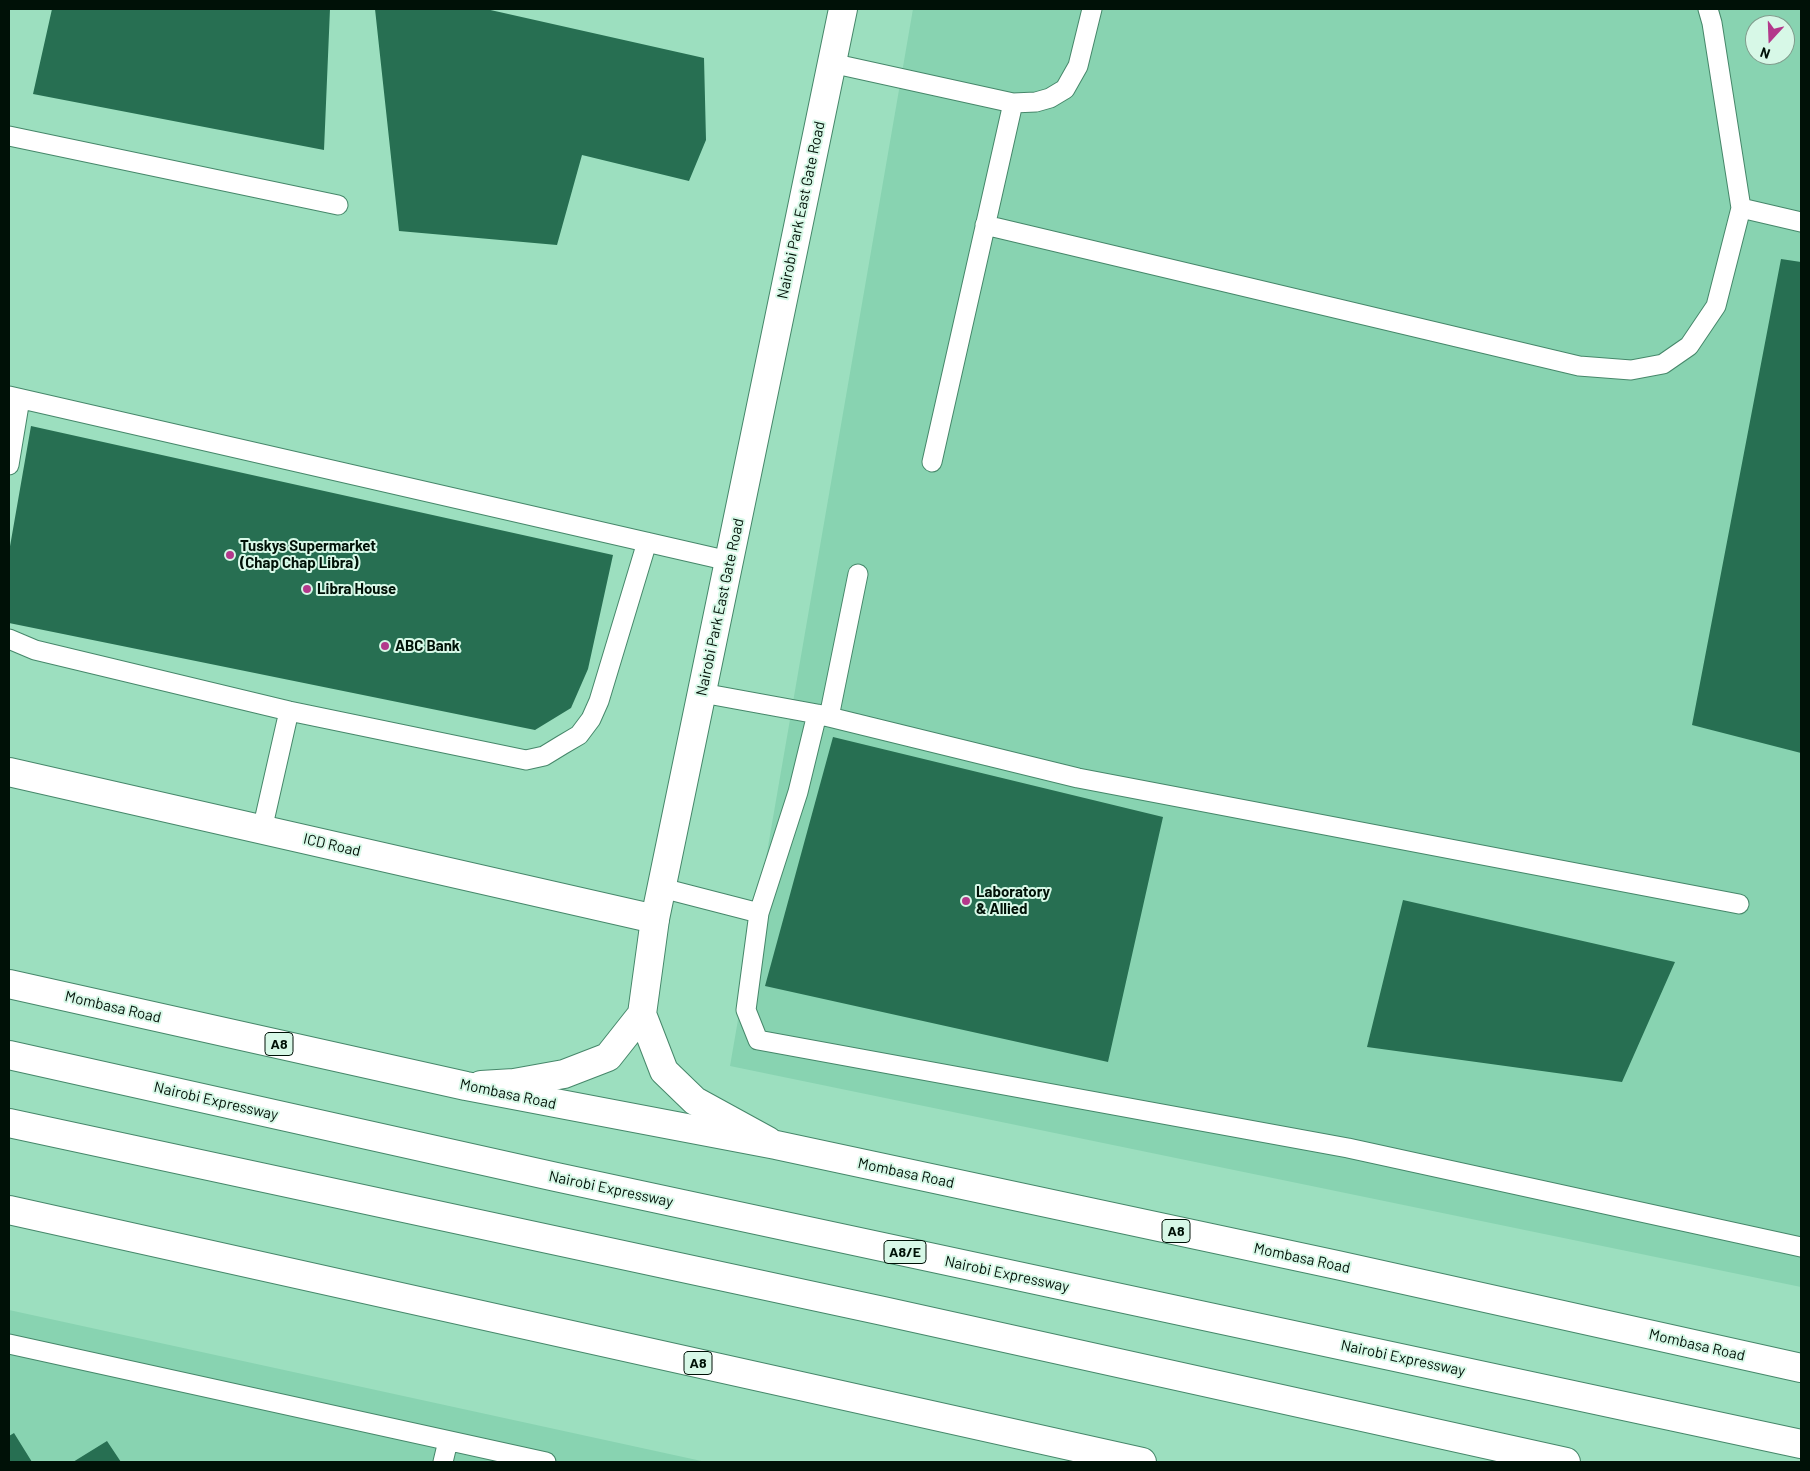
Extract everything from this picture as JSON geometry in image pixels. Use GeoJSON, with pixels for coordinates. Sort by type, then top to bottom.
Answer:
{"type":"FeatureCollection","features":[{"type":"Feature","properties":{"kind":"main road","name":"Nairobi Park East Gate Road"},"geometry":{"type":"LineString","coordinates":[[776,1145],[695,1101],[664,1071],[642,1014],[655,919],[843,9]]}},
{"type":"Feature","properties":{"kind":"main road","name":"ICD Road"},"geometry":{"type":"LineString","coordinates":[[9,772],[655,919]]}},
{"type":"Feature","properties":{"kind":"main road","name":"Mombasa Road"},"geometry":{"type":"LineString","coordinates":[[9,984],[466,1086],[776,1145],[1327,1263],[1801,1368]]}},
{"type":"Feature","properties":{"kind":"main road"},"geometry":{"type":"LineString","coordinates":[[466,1086],[514,1083],[564,1074],[599,1060],[608,1056],[642,1014]]}},
{"type":"Feature","properties":{"kind":"main road","name":"Nairobi Expressway"},"geometry":{"type":"LineString","coordinates":[[9,1055],[556,1177],[1801,1444]]}},
{"type":"Feature","properties":{"kind":"main road"},"geometry":{"type":"LineString","coordinates":[[9,1123],[883,1311],[1566,1462]]}},
{"type":"Feature","properties":{"kind":"main road","name":"A8"},"geometry":{"type":"LineString","coordinates":[[9,1210],[1142,1462]]}},
{"type":"Feature","properties":{"kind":"lane"},"geometry":{"type":"LineString","coordinates":[[831,63],[1013,103],[1036,102],[1050,98],[1064,88],[1078,66],[1092,9]]}},
{"type":"Feature","properties":{"kind":"lane"},"geometry":{"type":"LineString","coordinates":[[985,225],[1578,366],[1631,370],[1663,364],[1689,346],[1716,306],[1741,208],[1714,32],[1708,9]]}},
{"type":"Feature","properties":{"kind":"lane"},"geometry":{"type":"LineString","coordinates":[[932,462],[1013,103]]}},
{"type":"Feature","properties":{"kind":"lane"},"geometry":{"type":"LineString","coordinates":[[9,136],[338,205]]}},
{"type":"Feature","properties":{"kind":"lane"},"geometry":{"type":"LineString","coordinates":[[1741,208],[1801,222]]}},
{"type":"Feature","properties":{"kind":"lane"},"geometry":{"type":"LineString","coordinates":[[9,465],[15,398],[729,561]]}},
{"type":"Feature","properties":{"kind":"lane"},"geometry":{"type":"LineString","coordinates":[[9,639],[36,650],[289,710],[526,760],[544,756],[579,735],[591,719],[599,701],[647,542]]}},
{"type":"Feature","properties":{"kind":"lane"},"geometry":{"type":"LineString","coordinates":[[858,574],[823,716],[759,913],[746,1010],[758,1040],[1348,1148],[1801,1247]]}},
{"type":"Feature","properties":{"kind":"lane"},"geometry":{"type":"LineString","coordinates":[[702,693],[823,716],[1078,778],[1739,904]]}},
{"type":"Feature","properties":{"kind":"lane"},"geometry":{"type":"LineString","coordinates":[[262,830],[289,710]]}},
{"type":"Feature","properties":{"kind":"lane"},"geometry":{"type":"LineString","coordinates":[[662,888],[759,913]]}},
{"type":"Feature","properties":{"kind":"lane"},"geometry":{"type":"LineString","coordinates":[[9,1344],[546,1462]]}},
{"type":"Feature","properties":{"kind":"lane"},"geometry":{"type":"LineString","coordinates":[[443,1462],[448,1441]]}},
{"type":"Feature","properties":{"kind":"shaded area"},"geometry":{"type":"Polygon","coordinates":[[[913,9],[1801,9],[1801,1287],[730,1066],[913,9]]]}},
{"type":"Feature","properties":{"kind":"shaded area"},"geometry":{"type":"Polygon","coordinates":[[[9,1310],[706,1462],[9,1462],[9,1310]]]}},
{"type":"Feature","properties":{"kind":"building"},"geometry":{"type":"Polygon","coordinates":[[[52,9],[330,9],[324,150],[33,94],[52,9]]]}},
{"type":"Feature","properties":{"kind":"building"},"geometry":{"type":"Polygon","coordinates":[[[375,9],[486,9],[704,58],[706,140],[689,181],[582,155],[557,245],[399,231],[375,9]]]}},
{"type":"Feature","properties":{"kind":"building"},"geometry":{"type":"Polygon","coordinates":[[[1781,259],[1801,262],[1801,753],[1692,725],[1781,259]]]}},
{"type":"Feature","properties":{"kind":"building","name":"Libra House"},"geometry":{"type":"Polygon","coordinates":[[[31,426],[613,555],[588,669],[571,708],[535,730],[9,623],[9,552],[31,426]]]}},
{"type":"Feature","properties":{"kind":"building","name":"Laboratory & Allied"},"geometry":{"type":"Polygon","coordinates":[[[833,737],[1163,817],[1108,1062],[765,986],[833,737]]]}},
{"type":"Feature","properties":{"kind":"building"},"geometry":{"type":"Polygon","coordinates":[[[1403,900],[1675,962],[1622,1082],[1367,1047],[1403,900]]]}},
{"type":"Feature","properties":{"kind":"building"},"geometry":{"type":"Polygon","coordinates":[[[14,1433],[32,1462],[9,1462],[9,1436],[14,1433]]]}},
{"type":"Feature","properties":{"kind":"building"},"geometry":{"type":"Polygon","coordinates":[[[107,1441],[121,1462],[73,1462],[107,1441]]]}},
{"type":"Feature","properties":{"kind":"place","name":"Tuskys Supermarket (Chap Chap Libra)"},"geometry":{"type":"Point","coordinates":[230,555]}},
{"type":"Feature","properties":{"kind":"place","name":"Libra House"},"geometry":{"type":"Point","coordinates":[307,589]}},
{"type":"Feature","properties":{"kind":"place","name":"ABC Bank"},"geometry":{"type":"Point","coordinates":[385,646]}},
{"type":"Feature","properties":{"kind":"place","name":"Laboratory & Allied"},"geometry":{"type":"Point","coordinates":[966,901]}}]}
